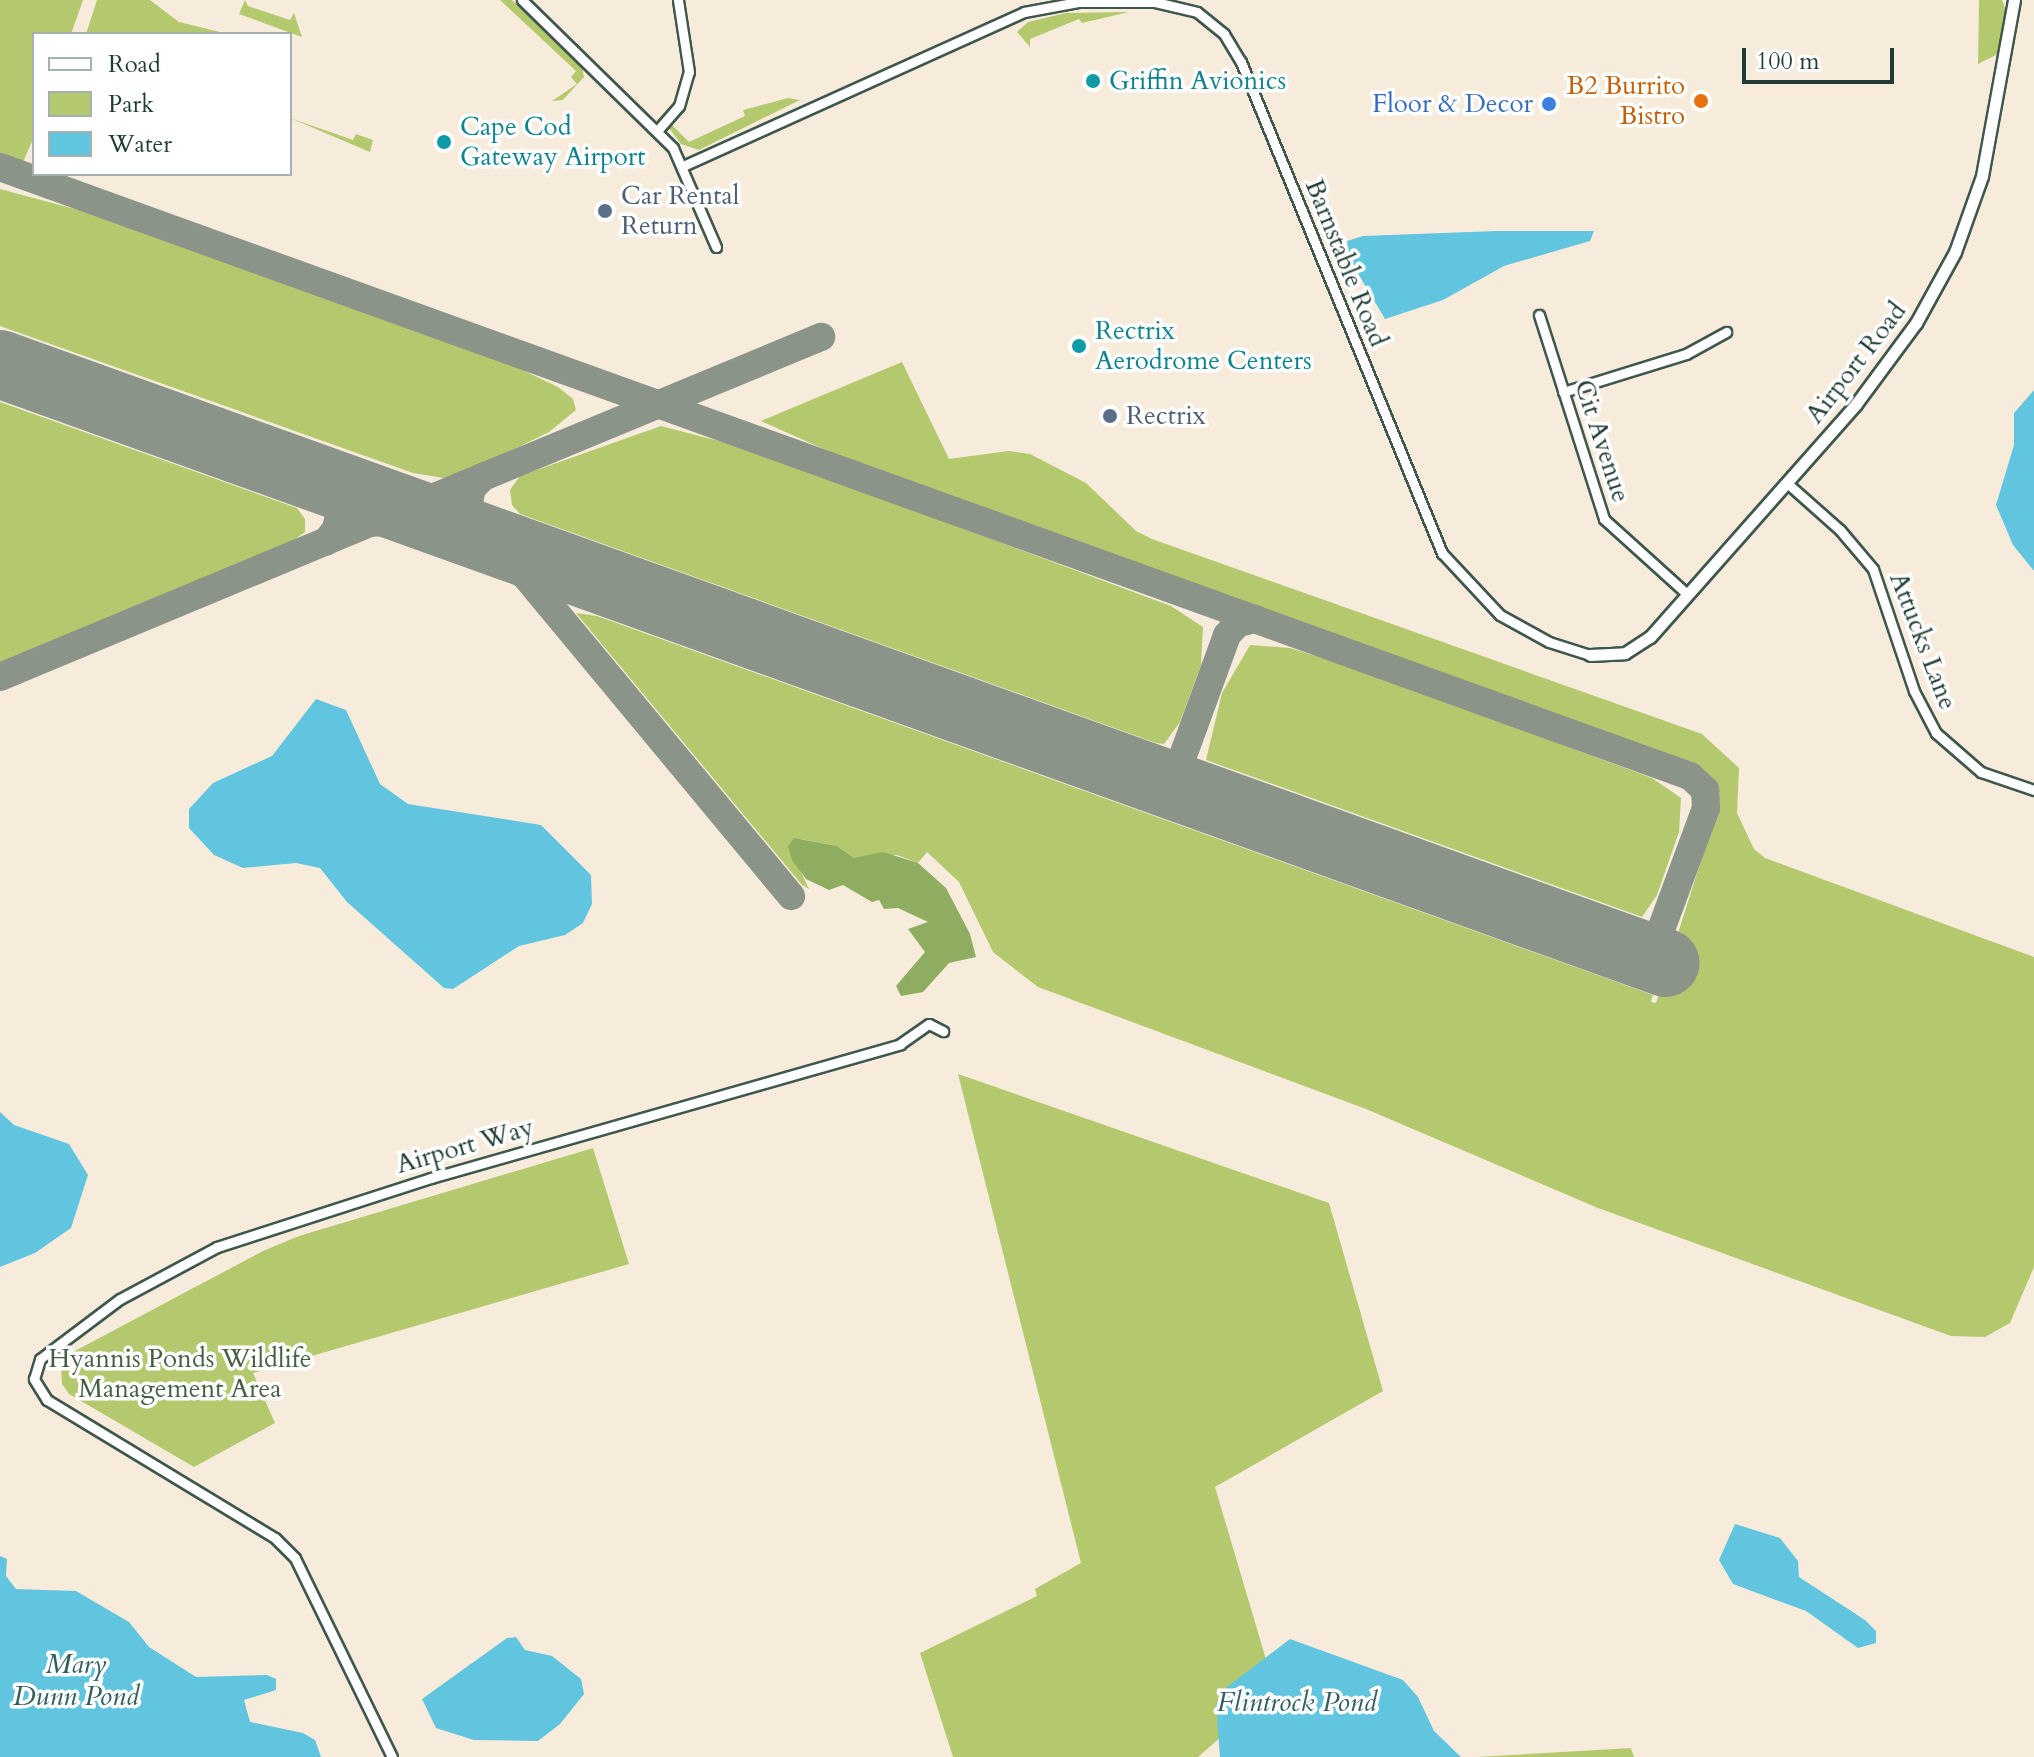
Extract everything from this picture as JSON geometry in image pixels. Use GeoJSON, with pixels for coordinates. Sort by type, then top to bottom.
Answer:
{"type":"FeatureCollection","features":[{"type":"Feature","properties":{"kind":"street"},"geometry":{"type":"LineString","coordinates":[[522,0],[657,131],[683,166],[716,247]]}},
{"type":"Feature","properties":{"kind":"street"},"geometry":{"type":"LineString","coordinates":[[657,131],[679,106],[689,72],[678,0]]}},
{"type":"Feature","properties":{"kind":"street","name":"Airport Road"},"geometry":{"type":"LineString","coordinates":[[1590,655],[1610,657],[1636,648],[1688,595],[1787,483],[1897,352],[1955,252],[1982,176],[2014,0]]}},
{"type":"Feature","properties":{"kind":"street","name":"Barnstable Road"},"geometry":{"type":"LineString","coordinates":[[683,166],[1005,19],[1060,4],[1155,2],[1189,9],[1224,34],[1246,74],[1442,553],[1468,586],[1509,621],[1590,655]]}},
{"type":"Feature","properties":{"kind":"street","name":"Cit Avenue"},"geometry":{"type":"LineString","coordinates":[[1539,315],[1604,519],[1688,595]]}},
{"type":"Feature","properties":{"kind":"street"},"geometry":{"type":"LineString","coordinates":[[1563,392],[1678,357],[1726,332]]}},
{"type":"Feature","properties":{"kind":"street","name":"Attucks Lane"},"geometry":{"type":"LineString","coordinates":[[1787,483],[1840,530],[1873,569],[1914,691],[1936,733],[1981,772],[2034,790]]}},
{"type":"Feature","properties":{"kind":"street","name":"Airport Way"},"geometry":{"type":"LineString","coordinates":[[392,1757],[295,1558],[275,1538],[47,1400],[34,1379],[40,1359],[120,1299],[217,1247],[431,1178],[900,1044],[929,1024],[943,1031]]}},
{"type":"Feature","properties":{"kind":"green space"},"geometry":{"type":"Polygon","coordinates":[[[0,0],[83,0],[72,32],[32,32],[32,142],[23,162],[0,154],[0,0]]]}},
{"type":"Feature","properties":{"kind":"green space"},"geometry":{"type":"Polygon","coordinates":[[[97,0],[150,0],[179,22],[220,32],[87,32],[97,0]]]}},
{"type":"Feature","properties":{"kind":"green space"},"geometry":{"type":"Polygon","coordinates":[[[245,0],[248,6],[290,20],[294,13],[302,37],[292,32],[239,14],[245,0]]]}},
{"type":"Feature","properties":{"kind":"green space"},"geometry":{"type":"Polygon","coordinates":[[[500,0],[512,0],[582,67],[584,77],[563,100],[552,101],[577,84],[571,77],[576,71],[500,0]]]}},
{"type":"Feature","properties":{"kind":"green space"},"geometry":{"type":"Polygon","coordinates":[[[1979,0],[2002,0],[2006,11],[2000,53],[1978,64],[1979,0]]]}},
{"type":"Feature","properties":{"kind":"green space"},"geometry":{"type":"Polygon","coordinates":[[[1129,12],[1082,23],[1079,19],[1030,39],[1030,47],[1017,32],[1028,22],[1066,13],[1129,12]]]}},
{"type":"Feature","properties":{"kind":"green space"},"geometry":{"type":"Polygon","coordinates":[[[788,98],[800,100],[699,150],[681,144],[669,128],[672,125],[689,142],[745,116],[743,110],[788,98]]]}},
{"type":"Feature","properties":{"kind":"green space"},"geometry":{"type":"Polygon","coordinates":[[[292,119],[353,140],[356,134],[373,140],[370,152],[292,119]]]}},
{"type":"Feature","properties":{"kind":"green space"},"geometry":{"type":"Polygon","coordinates":[[[0,189],[101,216],[508,363],[558,387],[573,399],[576,410],[549,432],[472,470],[444,478],[413,473],[0,326],[0,189]]]}},
{"type":"Feature","properties":{"kind":"green space"},"geometry":{"type":"Polygon","coordinates":[[[902,362],[949,459],[1008,451],[1030,454],[1086,483],[1136,531],[1152,539],[1702,734],[1739,768],[1737,813],[1754,849],[1765,858],[2034,957],[2034,1267],[2010,1323],[1985,1337],[1951,1336],[1598,1208],[1366,1109],[1038,987],[993,952],[959,882],[927,852],[918,863],[897,855],[854,858],[837,846],[800,839],[792,853],[809,889],[802,885],[576,613],[597,616],[1653,995],[1651,1002],[1656,1003],[1717,810],[1717,789],[1699,766],[853,462],[761,421],[902,362]]]}},
{"type":"Feature","properties":{"kind":"green space"},"geometry":{"type":"Polygon","coordinates":[[[0,402],[297,508],[305,519],[305,532],[286,546],[0,664],[0,402]]]}},
{"type":"Feature","properties":{"kind":"green space"},"geometry":{"type":"Polygon","coordinates":[[[661,426],[750,449],[1171,606],[1203,627],[1201,665],[1180,722],[1164,744],[1156,743],[520,514],[512,505],[510,490],[520,476],[661,426]]]}},
{"type":"Feature","properties":{"kind":"green space"},"geometry":{"type":"Polygon","coordinates":[[[1250,645],[1290,648],[1364,671],[1652,778],[1681,798],[1679,832],[1657,895],[1642,917],[1206,760],[1222,693],[1250,645]]]}},
{"type":"Feature","properties":{"kind":"green space"},"geometry":{"type":"Polygon","coordinates":[[[794,838],[837,846],[854,858],[883,852],[918,863],[946,888],[970,934],[976,957],[949,963],[923,992],[901,996],[896,986],[925,952],[908,929],[928,922],[898,908],[884,909],[879,900],[872,902],[843,885],[829,890],[806,879],[792,860],[788,846],[794,838]]]}},
{"type":"Feature","properties":{"kind":"green space"},"geometry":{"type":"Polygon","coordinates":[[[958,1074],[1329,1203],[1383,1391],[1215,1487],[1275,1690],[1198,1757],[953,1757],[920,1653],[1037,1596],[1035,1589],[1081,1563],[958,1074]]]}},
{"type":"Feature","properties":{"kind":"green space","name":"Hyannis Ponds Wildlife Management Area"},"geometry":{"type":"Polygon","coordinates":[[[593,1148],[629,1264],[253,1373],[275,1423],[194,1467],[69,1394],[62,1384],[61,1367],[73,1352],[263,1251],[299,1236],[593,1148]]]}},
{"type":"Feature","properties":{"kind":"green space"},"geometry":{"type":"Polygon","coordinates":[[[1631,1748],[1634,1757],[1477,1757],[1631,1748]]]}},
{"type":"Feature","properties":{"kind":"water"},"geometry":{"type":"Polygon","coordinates":[[[1594,231],[1590,241],[1504,266],[1443,300],[1385,319],[1350,260],[1347,241],[1363,236],[1594,231]]]}},
{"type":"Feature","properties":{"kind":"water"},"geometry":{"type":"Polygon","coordinates":[[[2034,390],[2034,571],[2013,545],[1996,505],[2014,445],[2014,413],[2034,390]]]}},
{"type":"Feature","properties":{"kind":"water"},"geometry":{"type":"Polygon","coordinates":[[[316,699],[346,710],[380,784],[408,804],[541,825],[591,875],[592,904],[583,923],[565,935],[519,946],[453,989],[444,988],[347,902],[320,868],[296,863],[243,868],[214,855],[189,828],[189,809],[213,783],[272,756],[316,699]]]}},
{"type":"Feature","properties":{"kind":"water"},"geometry":{"type":"Polygon","coordinates":[[[0,1112],[14,1125],[69,1144],[88,1175],[71,1228],[35,1253],[0,1267],[0,1112]]]}},
{"type":"Feature","properties":{"kind":"water"},"geometry":{"type":"Polygon","coordinates":[[[1735,1524],[1780,1538],[1798,1561],[1799,1577],[1865,1620],[1876,1631],[1876,1643],[1858,1648],[1806,1611],[1733,1584],[1719,1560],[1735,1524]]]}},
{"type":"Feature","properties":{"kind":"water","name":"Mary Dunn Pond"},"geometry":{"type":"Polygon","coordinates":[[[0,1556],[7,1559],[6,1576],[16,1589],[76,1591],[129,1622],[149,1647],[196,1677],[267,1675],[276,1679],[276,1690],[244,1700],[250,1722],[303,1733],[315,1740],[321,1757],[0,1757],[0,1556]]]}},
{"type":"Feature","properties":{"kind":"water"},"geometry":{"type":"Polygon","coordinates":[[[516,1637],[525,1650],[552,1656],[581,1679],[584,1694],[560,1724],[538,1741],[474,1740],[436,1728],[422,1699],[507,1638],[516,1637]]]}},
{"type":"Feature","properties":{"kind":"water","name":"Flintrock Pond"},"geometry":{"type":"Polygon","coordinates":[[[1290,1639],[1403,1680],[1418,1697],[1434,1731],[1461,1757],[1220,1757],[1216,1704],[1223,1690],[1290,1639]]]}},
{"type":"Feature","properties":{"kind":"taxiway"},"geometry":{"type":"LineString","coordinates":[[0,167],[1690,776],[1705,790],[1706,808],[1651,957]]}},
{"type":"Feature","properties":{"kind":"taxiway"},"geometry":{"type":"LineString","coordinates":[[375,499],[410,501],[437,496],[821,337]]}},
{"type":"Feature","properties":{"kind":"taxiway"},"geometry":{"type":"LineString","coordinates":[[483,477],[472,488],[468,507],[476,526],[490,540]]}},
{"type":"Feature","properties":{"kind":"taxiway"},"geometry":{"type":"LineString","coordinates":[[323,480],[340,510],[336,529],[326,542]]}},
{"type":"Feature","properties":{"kind":"taxiway"},"geometry":{"type":"LineString","coordinates":[[0,677],[370,523],[429,518]]}},
{"type":"Feature","properties":{"kind":"taxiway"},"geometry":{"type":"LineString","coordinates":[[498,543],[791,896]]}},
{"type":"Feature","properties":{"kind":"taxiway"},"geometry":{"type":"LineString","coordinates":[[1200,796],[1183,777],[1181,761],[1227,635],[1238,623],[1256,619]]}},
{"type":"Feature","properties":{"kind":"taxiway"},"geometry":{"type":"LineString","coordinates":[[1144,776],[1164,775],[1181,761]]}},
{"type":"Feature","properties":{"kind":"runway"},"geometry":{"type":"LineString","coordinates":[[0,364],[1666,963]]}},
{"type":"Feature","properties":{"kind":"place","name":"Griffin Avionics"},"geometry":{"type":"Point","coordinates":[1093,81]}},
{"type":"Feature","properties":{"kind":"place","name":"B2 Burrito Bistro"},"geometry":{"type":"Point","coordinates":[1701,101]}},
{"type":"Feature","properties":{"kind":"place","name":"Floor & Decor"},"geometry":{"type":"Point","coordinates":[1549,104]}},
{"type":"Feature","properties":{"kind":"place","name":"Cape Cod Gateway Airport"},"geometry":{"type":"Point","coordinates":[444,142]}},
{"type":"Feature","properties":{"kind":"place","name":"Car Rental Return"},"geometry":{"type":"Point","coordinates":[605,211]}},
{"type":"Feature","properties":{"kind":"place","name":"Rectrix Aerodrome Centers"},"geometry":{"type":"Point","coordinates":[1079,346]}},
{"type":"Feature","properties":{"kind":"place","name":"Rectrix"},"geometry":{"type":"Point","coordinates":[1110,416]}}]}
